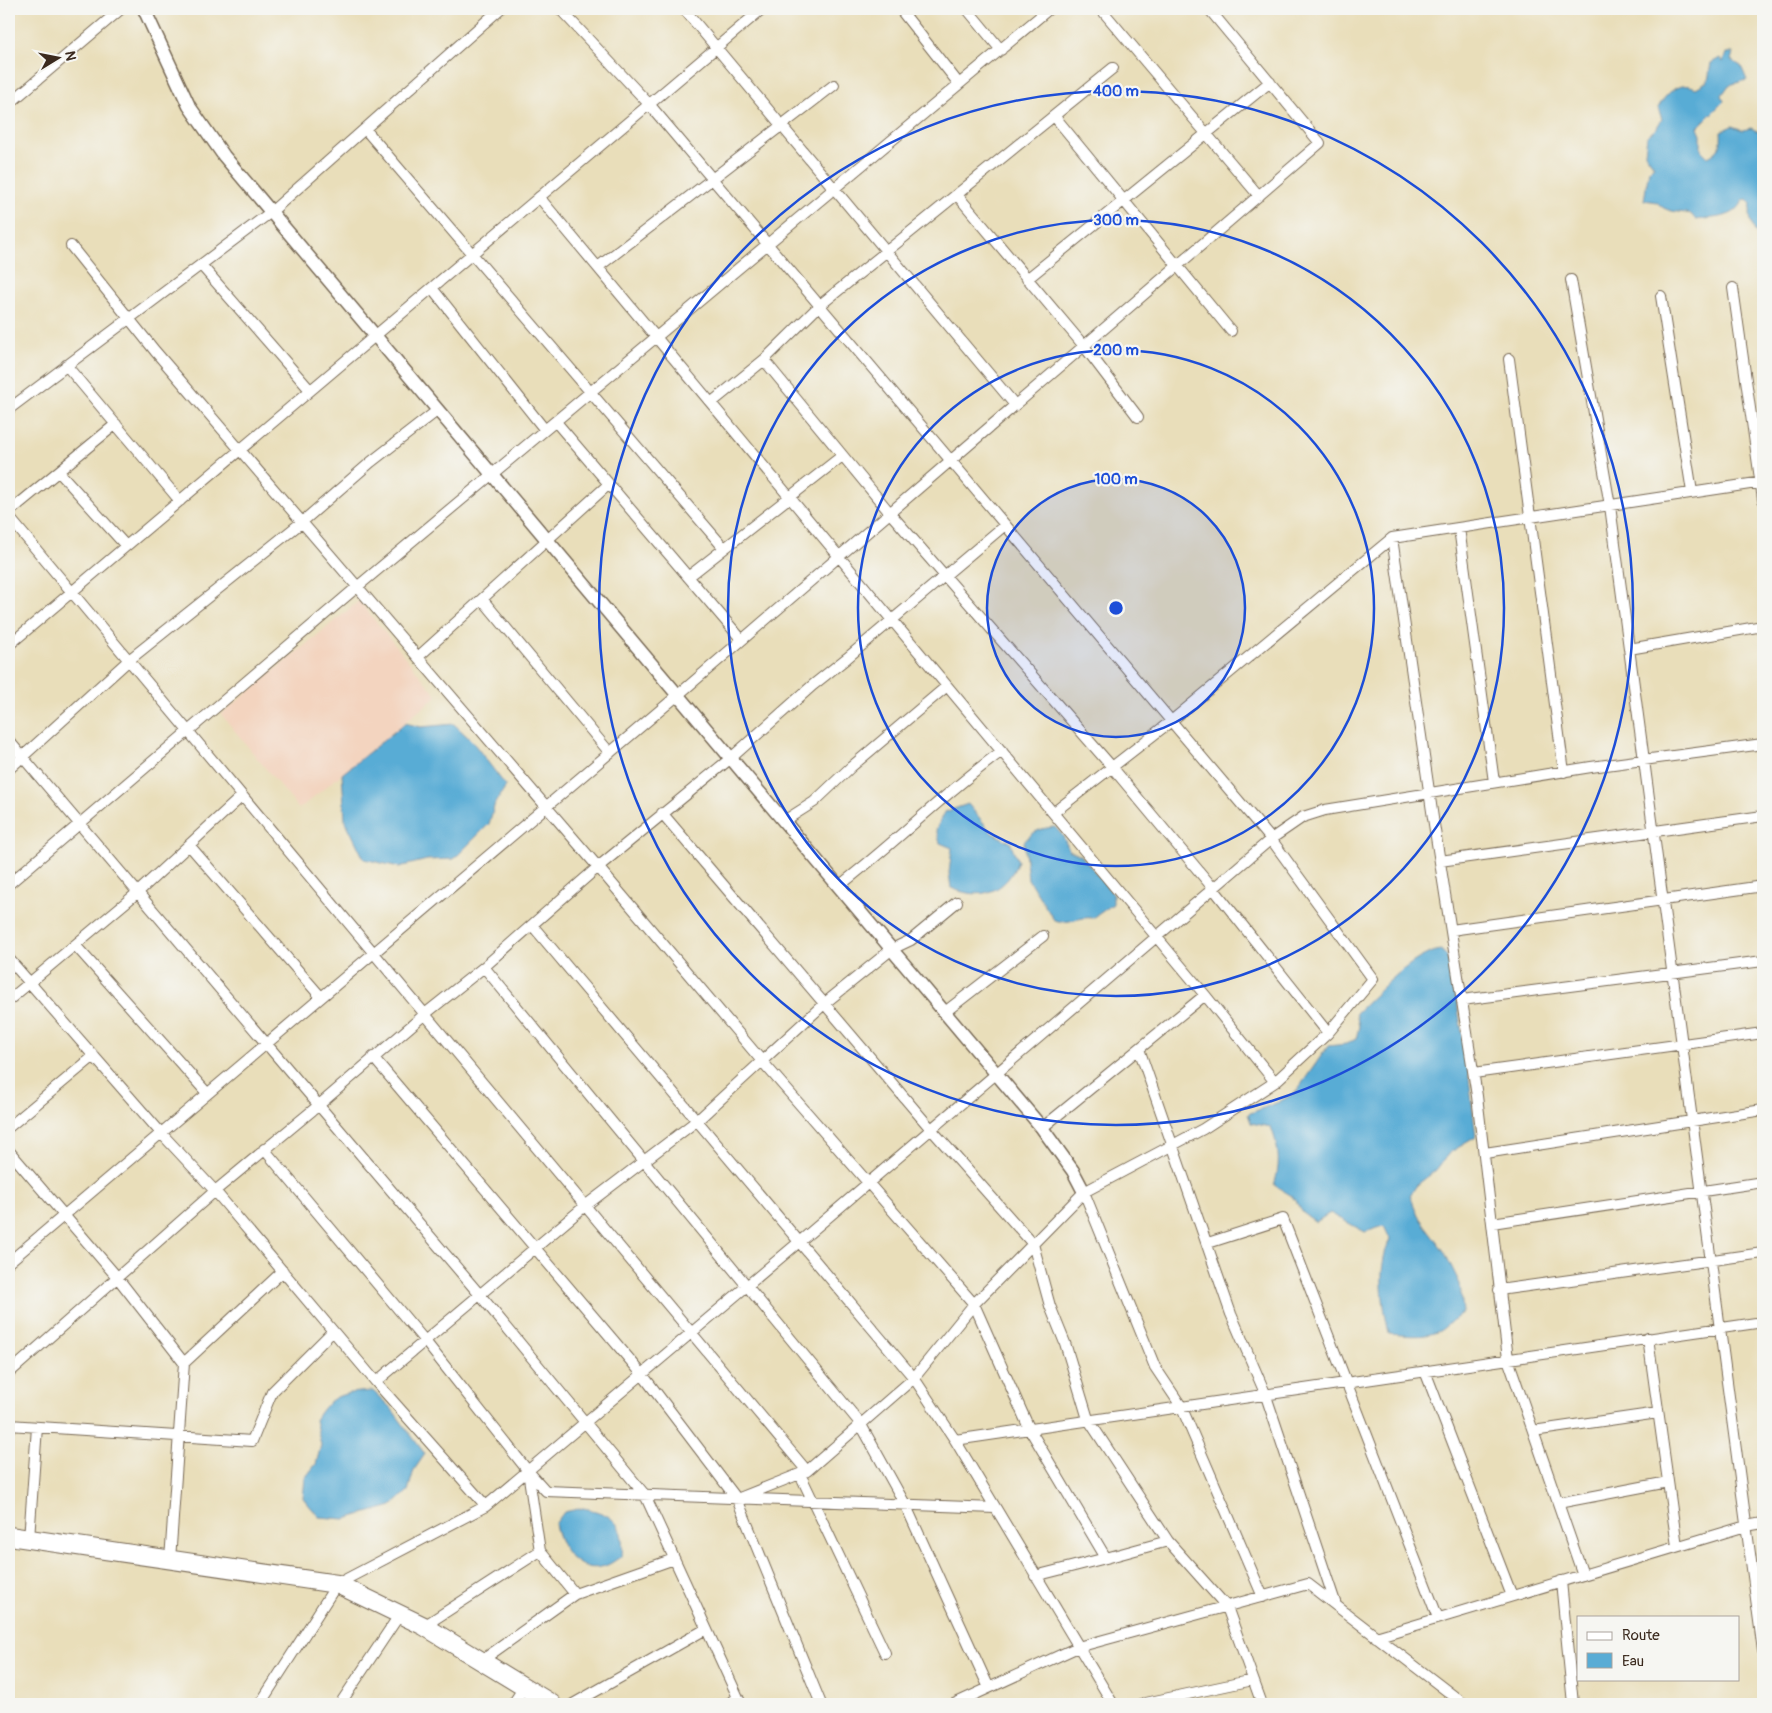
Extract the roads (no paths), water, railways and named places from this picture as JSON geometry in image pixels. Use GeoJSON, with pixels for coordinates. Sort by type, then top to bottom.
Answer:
{"type":"FeatureCollection","features":[{"type":"Feature","properties":{"kind":"highway"},"geometry":{"type":"LineString","coordinates":[[9,1536],[337,1584],[424,1626],[552,1704]]}},
{"type":"Feature","properties":{"kind":"street"},"geometry":{"type":"LineString","coordinates":[[9,104],[121,9]]}},
{"type":"Feature","properties":{"kind":"street"},"geometry":{"type":"LineString","coordinates":[[144,9],[189,106],[224,156],[945,1012],[1042,1128],[1073,1171],[1084,1192],[1155,1367],[1181,1406],[1263,1597]]}},
{"type":"Feature","properties":{"kind":"street"},"geometry":{"type":"LineString","coordinates":[[9,409],[271,212],[500,9]]}},
{"type":"Feature","properties":{"kind":"street"},"geometry":{"type":"LineString","coordinates":[[560,9],[649,104],[1170,722],[1271,839],[1373,979],[1328,1033],[1274,1082],[1203,1129],[1084,1192],[974,1304],[914,1378],[804,1472],[737,1499]]}},
{"type":"Feature","properties":{"kind":"street"},"geometry":{"type":"LineString","coordinates":[[684,9],[1015,405]]}},
{"type":"Feature","properties":{"kind":"street"},"geometry":{"type":"LineString","coordinates":[[11,638],[72,592],[762,9]]}},
{"type":"Feature","properties":{"kind":"street"},"geometry":{"type":"LineString","coordinates":[[968,9],[1001,50]]}},
{"type":"Feature","properties":{"kind":"street"},"geometry":{"type":"LineString","coordinates":[[9,884],[357,587],[1050,9]]}},
{"type":"Feature","properties":{"kind":"street"},"geometry":{"type":"LineString","coordinates":[[1101,9],[1259,196]]}},
{"type":"Feature","properties":{"kind":"street"},"geometry":{"type":"LineString","coordinates":[[9,1262],[678,695],[1320,143],[1209,9]]}},
{"type":"Feature","properties":{"kind":"street"},"geometry":{"type":"LineString","coordinates":[[905,11],[959,84]]}},
{"type":"Feature","properties":{"kind":"street"},"geometry":{"type":"LineString","coordinates":[[711,403],[764,360],[819,306],[958,196],[1113,68]]}},
{"type":"Feature","properties":{"kind":"street"},"geometry":{"type":"LineString","coordinates":[[1027,279],[1270,82]]}},
{"type":"Feature","properties":{"kind":"street"},"geometry":{"type":"LineString","coordinates":[[598,267],[834,85]]}},
{"type":"Feature","properties":{"kind":"street"},"geometry":{"type":"LineString","coordinates":[[1055,117],[1232,331]]}},
{"type":"Feature","properties":{"kind":"street"},"geometry":{"type":"LineString","coordinates":[[365,129],[724,548]]}},
{"type":"Feature","properties":{"kind":"street"},"geometry":{"type":"LineString","coordinates":[[958,196],[1084,346],[1138,417]]}},
{"type":"Feature","properties":{"kind":"street"},"geometry":{"type":"LineString","coordinates":[[539,197],[1157,937],[1274,1082]]}},
{"type":"Feature","properties":{"kind":"street"},"geometry":{"type":"LineString","coordinates":[[71,246],[129,319],[240,450],[761,1060],[869,1181],[974,1304],[1029,1428],[1106,1558]]}},
{"type":"Feature","properties":{"kind":"street"},"geometry":{"type":"LineString","coordinates":[[202,265],[310,390]]}},
{"type":"Feature","properties":{"kind":"street"},"geometry":{"type":"LineString","coordinates":[[1571,280],[1610,506],[1763,1651]]}},
{"type":"Feature","properties":{"kind":"street"},"geometry":{"type":"LineString","coordinates":[[432,288],[545,430]]}},
{"type":"Feature","properties":{"kind":"street"},"geometry":{"type":"LineString","coordinates":[[1734,288],[1763,500]]}},
{"type":"Feature","properties":{"kind":"street"},"geometry":{"type":"LineString","coordinates":[[1661,296],[1692,492]]}},
{"type":"Feature","properties":{"kind":"street"},"geometry":{"type":"LineString","coordinates":[[1510,359],[1564,772]]}},
{"type":"Feature","properties":{"kind":"street"},"geometry":{"type":"LineString","coordinates":[[764,360],[890,513],[1112,767],[1213,888],[1328,1033]]}},
{"type":"Feature","properties":{"kind":"street"},"geometry":{"type":"LineString","coordinates":[[66,365],[180,501]]}},
{"type":"Feature","properties":{"kind":"street"},"geometry":{"type":"LineString","coordinates":[[9,769],[129,660],[302,522],[371,462],[438,410]]}},
{"type":"Feature","properties":{"kind":"street"},"geometry":{"type":"LineString","coordinates":[[556,422],[742,640]]}},
{"type":"Feature","properties":{"kind":"street"},"geometry":{"type":"LineString","coordinates":[[9,512],[116,424]]}},
{"type":"Feature","properties":{"kind":"street"},"geometry":{"type":"LineString","coordinates":[[688,577],[842,456]]}},
{"type":"Feature","properties":{"kind":"street"},"geometry":{"type":"LineString","coordinates":[[59,472],[126,546]]}},
{"type":"Feature","properties":{"kind":"street"},"geometry":{"type":"LineString","coordinates":[[1053,813],[1170,722],[1392,538],[1762,482]]}},
{"type":"Feature","properties":{"kind":"street"},"geometry":{"type":"LineString","coordinates":[[418,657],[609,484]]}},
{"type":"Feature","properties":{"kind":"street"},"geometry":{"type":"LineString","coordinates":[[9,517],[691,1332],[804,1472],[814,1502],[885,1653]]}},
{"type":"Feature","properties":{"kind":"street"},"geometry":{"type":"LineString","coordinates":[[9,1373],[215,1190],[319,1105],[424,1014],[484,967],[598,867],[731,758],[813,685],[1005,525]]}},
{"type":"Feature","properties":{"kind":"street"},"geometry":{"type":"LineString","coordinates":[[1458,528],[1494,782]]}},
{"type":"Feature","properties":{"kind":"street"},"geometry":{"type":"LineString","coordinates":[[1392,538],[1429,792],[1474,1074],[1485,1153],[1508,1359],[1583,1575]]}},
{"type":"Feature","properties":{"kind":"street"},"geometry":{"type":"LineString","coordinates":[[482,599],[610,753]]}},
{"type":"Feature","properties":{"kind":"street"},"geometry":{"type":"LineString","coordinates":[[1629,649],[1763,626]]}},
{"type":"Feature","properties":{"kind":"street"},"geometry":{"type":"LineString","coordinates":[[784,821],[814,802],[851,767],[947,686]]}},
{"type":"Feature","properties":{"kind":"street"},"geometry":{"type":"LineString","coordinates":[[9,741],[480,1294],[645,1495],[740,1701],[728,1704]]}},
{"type":"Feature","properties":{"kind":"street"},"geometry":{"type":"LineString","coordinates":[[260,1704],[337,1584],[486,1506],[747,1284],[800,1242],[1271,839],[1303,817],[1325,810],[1429,792],[1763,744]]}},
{"type":"Feature","properties":{"kind":"street"},"geometry":{"type":"LineString","coordinates":[[839,886],[877,856],[960,782],[1002,751]]}},
{"type":"Feature","properties":{"kind":"street"},"geometry":{"type":"LineString","coordinates":[[9,1000],[137,893],[242,796]]}},
{"type":"Feature","properties":{"kind":"street"},"geometry":{"type":"LineString","coordinates":[[662,813],[931,1129],[1032,1244],[1050,1306],[1065,1343],[1088,1419],[1168,1541],[1227,1607],[1262,1704]]}},
{"type":"Feature","properties":{"kind":"street"},"geometry":{"type":"LineString","coordinates":[[1440,861],[1763,816]]}},
{"type":"Feature","properties":{"kind":"street"},"geometry":{"type":"LineString","coordinates":[[189,845],[321,997]]}},
{"type":"Feature","properties":{"kind":"street"},"geometry":{"type":"LineString","coordinates":[[1451,930],[1763,886]]}},
{"type":"Feature","properties":{"kind":"street"},"geometry":{"type":"LineString","coordinates":[[376,1382],[585,1206],[697,1120],[825,1003],[892,949],[911,940],[957,902]]}},
{"type":"Feature","properties":{"kind":"street"},"geometry":{"type":"LineString","coordinates":[[532,925],[914,1378],[955,1440],[1113,1704]]}},
{"type":"Feature","properties":{"kind":"street"},"geometry":{"type":"LineString","coordinates":[[945,1012],[1043,936]]}},
{"type":"Feature","properties":{"kind":"street"},"geometry":{"type":"LineString","coordinates":[[75,944],[207,1093]]}},
{"type":"Feature","properties":{"kind":"street"},"geometry":{"type":"LineString","coordinates":[[9,959],[161,1133],[215,1190],[376,1382],[486,1506]]}},
{"type":"Feature","properties":{"kind":"street"},"geometry":{"type":"LineString","coordinates":[[1462,1000],[1763,961]]}},
{"type":"Feature","properties":{"kind":"street"},"geometry":{"type":"LineString","coordinates":[[484,967],[860,1423],[906,1506],[990,1688]]}},
{"type":"Feature","properties":{"kind":"street"},"geometry":{"type":"LineString","coordinates":[[1042,1128],[1205,995]]}},
{"type":"Feature","properties":{"kind":"street"},"geometry":{"type":"LineString","coordinates":[[1474,1074],[1763,1033]]}},
{"type":"Feature","properties":{"kind":"street"},"geometry":{"type":"LineString","coordinates":[[1139,1049],[1231,1314],[1265,1393],[1336,1605]]}},
{"type":"Feature","properties":{"kind":"street"},"geometry":{"type":"LineString","coordinates":[[9,1127],[94,1056]]}},
{"type":"Feature","properties":{"kind":"street"},"geometry":{"type":"LineString","coordinates":[[374,1057],[534,1249],[642,1374],[737,1499],[821,1704]]}},
{"type":"Feature","properties":{"kind":"street"},"geometry":{"type":"LineString","coordinates":[[1485,1153],[1763,1110]]}},
{"type":"Feature","properties":{"kind":"street"},"geometry":{"type":"LineString","coordinates":[[264,1149],[425,1341],[546,1491],[995,1508]]}},
{"type":"Feature","properties":{"kind":"street"},"geometry":{"type":"LineString","coordinates":[[9,1151],[117,1277],[184,1363],[170,1560]]}},
{"type":"Feature","properties":{"kind":"street"},"geometry":{"type":"LineString","coordinates":[[1492,1222],[1763,1182]]}},
{"type":"Feature","properties":{"kind":"street"},"geometry":{"type":"LineString","coordinates":[[1208,1244],[1283,1220],[1438,1618]]}},
{"type":"Feature","properties":{"kind":"street"},"geometry":{"type":"LineString","coordinates":[[1499,1290],[1763,1253]]}},
{"type":"Feature","properties":{"kind":"street"},"geometry":{"type":"LineString","coordinates":[[184,1363],[283,1272]]}},
{"type":"Feature","properties":{"kind":"street"},"geometry":{"type":"LineString","coordinates":[[955,1440],[1265,1393],[1763,1322]]}},
{"type":"Feature","properties":{"kind":"street"},"geometry":{"type":"LineString","coordinates":[[9,1426],[252,1441],[272,1392],[333,1330]]}},
{"type":"Feature","properties":{"kind":"street"},"geometry":{"type":"LineString","coordinates":[[1648,1338],[1677,1546]]}},
{"type":"Feature","properties":{"kind":"street"},"geometry":{"type":"LineString","coordinates":[[1425,1370],[1512,1596]]}},
{"type":"Feature","properties":{"kind":"street"},"geometry":{"type":"LineString","coordinates":[[1533,1431],[1658,1412]]}},
{"type":"Feature","properties":{"kind":"street"},"geometry":{"type":"LineString","coordinates":[[29,1539],[37,1427]]}},
{"type":"Feature","properties":{"kind":"street"},"geometry":{"type":"LineString","coordinates":[[528,1471],[540,1551],[575,1594]]}},
{"type":"Feature","properties":{"kind":"street"},"geometry":{"type":"LineString","coordinates":[[1558,1503],[1668,1482]]}},
{"type":"Feature","properties":{"kind":"street"},"geometry":{"type":"LineString","coordinates":[[1376,1637],[1677,1546],[1746,1526],[1763,1524]]}},
{"type":"Feature","properties":{"kind":"street"},"geometry":{"type":"LineString","coordinates":[[1035,1576],[1168,1541]]}},
{"type":"Feature","properties":{"kind":"street"},"geometry":{"type":"LineString","coordinates":[[424,1626],[540,1551]]}},
{"type":"Feature","properties":{"kind":"street"},"geometry":{"type":"LineString","coordinates":[[481,1661],[575,1594],[674,1559]]}},
{"type":"Feature","properties":{"kind":"street"},"geometry":{"type":"LineString","coordinates":[[1561,1581],[1573,1704]]}},
{"type":"Feature","properties":{"kind":"street"},"geometry":{"type":"LineString","coordinates":[[954,1704],[1078,1647],[1308,1584],[1464,1704]]}},
{"type":"Feature","properties":{"kind":"street"},"geometry":{"type":"LineString","coordinates":[[340,1704],[400,1614]]}},
{"type":"Feature","properties":{"kind":"street"},"geometry":{"type":"LineString","coordinates":[[573,1704],[706,1629]]}},
{"type":"Feature","properties":{"kind":"street"},"geometry":{"type":"LineString","coordinates":[[1141,1704],[1253,1680]]}},
{"type":"Feature","properties":{"kind":"street"},"geometry":{"type":"LineString","coordinates":[[513,1704],[524,1687]]}},
{"type":"Feature","properties":{"kind":"water"},"geometry":{"type":"Polygon","coordinates":[[[1726,53],[1733,53],[1731,60],[1741,66],[1747,80],[1729,85],[1722,95],[1724,101],[1698,127],[1701,134],[1701,150],[1708,157],[1718,150],[1721,131],[1732,126],[1743,130],[1751,128],[1763,134],[1763,241],[1756,233],[1752,224],[1751,204],[1747,199],[1743,200],[1740,206],[1730,214],[1696,220],[1691,214],[1668,210],[1657,202],[1644,200],[1649,170],[1654,166],[1645,153],[1647,136],[1656,129],[1662,119],[1658,108],[1665,97],[1674,89],[1684,86],[1696,88],[1708,81],[1711,63],[1720,58],[1723,62],[1726,53]]]}},
{"type":"Feature","properties":{"kind":"water"},"geometry":{"type":"Polygon","coordinates":[[[405,723],[421,727],[454,724],[472,741],[506,786],[495,803],[489,824],[454,859],[427,860],[399,867],[364,859],[345,820],[342,774],[405,723]]]}},
{"type":"Feature","properties":{"kind":"water"},"geometry":{"type":"Polygon","coordinates":[[[968,804],[992,833],[1010,842],[1018,861],[1013,872],[1000,887],[983,893],[973,894],[951,888],[949,873],[952,848],[940,843],[936,829],[945,812],[968,804]]]}},
{"type":"Feature","properties":{"kind":"water"},"geometry":{"type":"Polygon","coordinates":[[[1055,827],[1063,836],[1069,850],[1081,855],[1113,894],[1113,904],[1093,918],[1065,922],[1054,920],[1028,879],[1024,842],[1038,831],[1055,827]]]}},
{"type":"Feature","properties":{"kind":"water"},"geometry":{"type":"Polygon","coordinates":[[[1441,950],[1447,956],[1457,1003],[1467,1061],[1476,1137],[1449,1153],[1436,1170],[1417,1185],[1410,1195],[1418,1216],[1444,1251],[1460,1284],[1463,1312],[1441,1330],[1429,1335],[1389,1334],[1383,1298],[1382,1275],[1383,1263],[1390,1239],[1384,1226],[1365,1232],[1330,1213],[1316,1222],[1303,1213],[1292,1196],[1274,1185],[1278,1170],[1278,1156],[1271,1127],[1251,1123],[1248,1114],[1279,1102],[1296,1092],[1328,1046],[1346,1044],[1356,1039],[1359,1026],[1356,1013],[1407,966],[1430,953],[1441,950]]]}},
{"type":"Feature","properties":{"kind":"water"},"geometry":{"type":"Polygon","coordinates":[[[373,1391],[391,1408],[425,1454],[414,1470],[408,1491],[392,1506],[345,1519],[319,1517],[303,1498],[305,1478],[316,1464],[321,1445],[315,1420],[327,1404],[339,1396],[373,1391]]]}},
{"type":"Feature","properties":{"kind":"water"},"geometry":{"type":"Polygon","coordinates":[[[583,1508],[594,1510],[610,1517],[619,1528],[622,1536],[622,1556],[605,1566],[586,1567],[578,1563],[565,1550],[557,1533],[555,1524],[564,1512],[583,1508]]]}}]}
